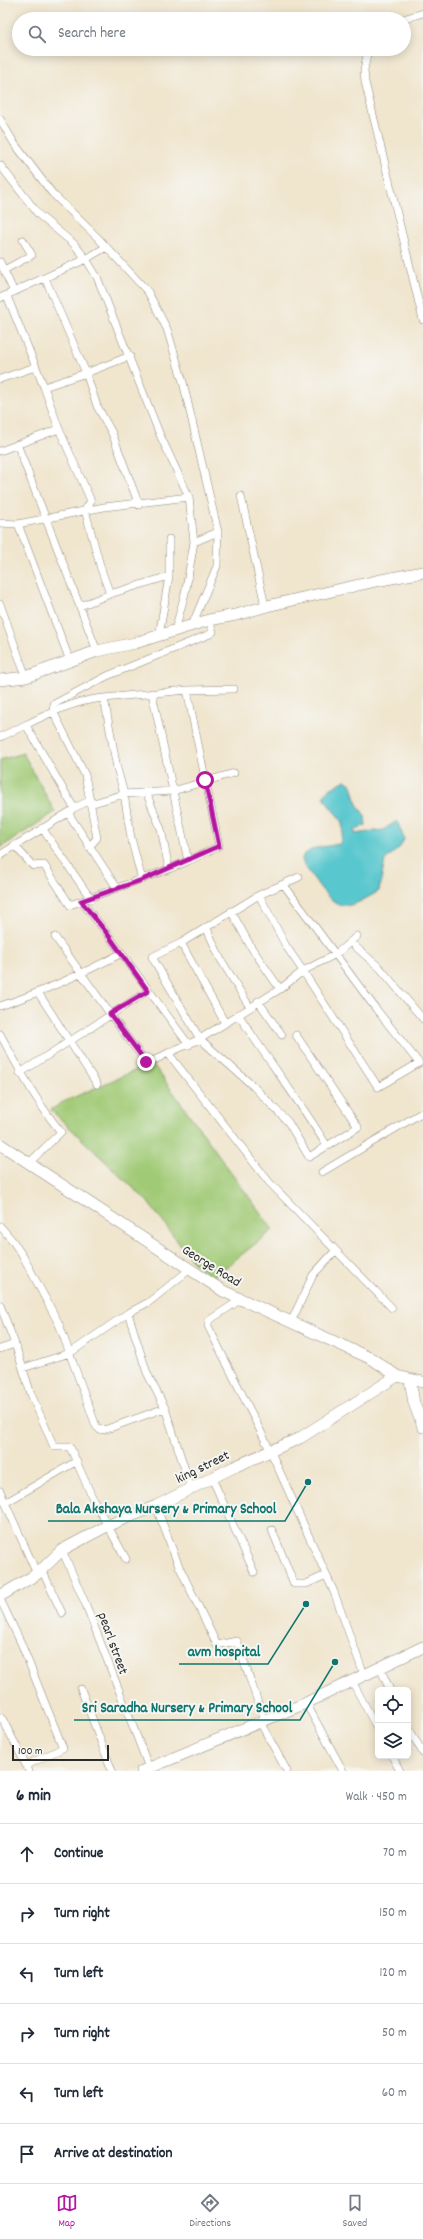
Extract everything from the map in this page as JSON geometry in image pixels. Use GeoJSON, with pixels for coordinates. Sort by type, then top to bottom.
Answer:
{"type":"FeatureCollection","features":[{"type":"Feature","properties":{"kind":"street"},"geometry":{"type":"LineString","coordinates":[[411,17],[423,13]]}},
{"type":"Feature","properties":{"kind":"street"},"geometry":{"type":"LineString","coordinates":[[367,56],[364,70],[365,82],[423,320]]}},
{"type":"Feature","properties":{"kind":"street"},"geometry":{"type":"LineString","coordinates":[[0,119],[14,143],[52,193],[148,292],[166,329],[183,382],[218,532],[217,566],[192,626]]}},
{"type":"Feature","properties":{"kind":"street"},"geometry":{"type":"LineString","coordinates":[[0,165],[39,215],[74,244],[86,259],[97,277],[104,299],[130,356],[160,435],[189,497],[194,542],[186,589],[175,631]]}},
{"type":"Feature","properties":{"kind":"street"},"geometry":{"type":"LineString","coordinates":[[4,270],[32,255],[23,240]]}},
{"type":"Feature","properties":{"kind":"street"},"geometry":{"type":"LineString","coordinates":[[106,247],[86,259],[3,296],[44,386],[59,429],[91,500],[85,510],[101,570],[110,594]]}},
{"type":"Feature","properties":{"kind":"street"},"geometry":{"type":"LineString","coordinates":[[0,262],[14,292]]}},
{"type":"Feature","properties":{"kind":"street"},"geometry":{"type":"LineString","coordinates":[[45,278],[86,373],[97,406],[112,433],[139,504]]}},
{"type":"Feature","properties":{"kind":"street"},"geometry":{"type":"LineString","coordinates":[[44,386],[86,373],[130,356]]}},
{"type":"Feature","properties":{"kind":"street"},"geometry":{"type":"LineString","coordinates":[[0,379],[35,367]]}},
{"type":"Feature","properties":{"kind":"street"},"geometry":{"type":"LineString","coordinates":[[0,450],[59,429]]}},
{"type":"Feature","properties":{"kind":"street"},"geometry":{"type":"LineString","coordinates":[[17,444],[44,518],[98,651]]}},
{"type":"Feature","properties":{"kind":"street"},"geometry":{"type":"LineString","coordinates":[[241,496],[265,606]]}},
{"type":"Feature","properties":{"kind":"street"},"geometry":{"type":"LineString","coordinates":[[0,522],[18,524],[44,518],[65,516],[85,510],[189,497]]}},
{"type":"Feature","properties":{"kind":"street"},"geometry":{"type":"LineString","coordinates":[[18,524],[70,661]]}},
{"type":"Feature","properties":{"kind":"street"},"geometry":{"type":"LineString","coordinates":[[194,542],[218,532]]}},
{"type":"Feature","properties":{"kind":"street"},"geometry":{"type":"LineString","coordinates":[[159,636],[169,576],[169,539]]}},
{"type":"Feature","properties":{"kind":"street"},"geometry":{"type":"LineString","coordinates":[[0,680],[26,677],[98,651],[159,636],[209,620],[236,616],[265,606],[423,572]]}},
{"type":"Feature","properties":{"kind":"street"},"geometry":{"type":"LineString","coordinates":[[80,606],[110,594],[169,576]]}},
{"type":"Feature","properties":{"kind":"street"},"geometry":{"type":"LineString","coordinates":[[0,604],[26,677]]}},
{"type":"Feature","properties":{"kind":"street"},"geometry":{"type":"LineString","coordinates":[[89,847],[97,838],[89,803],[85,775],[53,711],[54,704],[107,676],[210,634],[213,632],[209,620]]}},
{"type":"Feature","properties":{"kind":"street"},"geometry":{"type":"LineString","coordinates":[[0,738],[53,711],[88,699],[187,690],[234,689]]}},
{"type":"Feature","properties":{"kind":"street"},"geometry":{"type":"LineString","coordinates":[[14,845],[33,866],[44,865],[70,905],[91,899],[117,888],[142,880],[219,846],[187,690]]}},
{"type":"Feature","properties":{"kind":"street"},"geometry":{"type":"LineString","coordinates":[[152,693],[188,861]]}},
{"type":"Feature","properties":{"kind":"street"},"geometry":{"type":"LineString","coordinates":[[104,698],[117,768],[124,794],[131,838],[142,880]]}},
{"type":"Feature","properties":{"kind":"street"},"geometry":{"type":"LineString","coordinates":[[26,725],[89,847],[117,888]]}},
{"type":"Feature","properties":{"kind":"street"},"geometry":{"type":"LineString","coordinates":[[0,855],[71,811],[89,803],[124,794],[173,791],[205,780],[234,773]]}},
{"type":"Feature","properties":{"kind":"street"},"geometry":{"type":"LineString","coordinates":[[146,792],[161,829],[169,869]]}},
{"type":"Feature","properties":{"kind":"street"},"geometry":{"type":"LineString","coordinates":[[42,828],[91,899]]}},
{"type":"Feature","properties":{"kind":"street"},"geometry":{"type":"LineString","coordinates":[[296,1035],[358,1127],[309,1157],[288,1122],[254,1087],[200,1039],[152,957],[181,943],[259,895],[299,877]]}},
{"type":"Feature","properties":{"kind":"street"},"geometry":{"type":"LineString","coordinates":[[259,895],[286,946],[378,1087],[381,1087],[419,1063],[376,1009],[284,885]]}},
{"type":"Feature","properties":{"kind":"street"},"geometry":{"type":"LineString","coordinates":[[81,901],[122,953],[148,991],[189,1045]]}},
{"type":"Feature","properties":{"kind":"street"},"geometry":{"type":"LineString","coordinates":[[231,911],[251,947],[280,989]]}},
{"type":"Feature","properties":{"kind":"street"},"geometry":{"type":"LineString","coordinates":[[206,927],[220,958],[249,1006]]}},
{"type":"Feature","properties":{"kind":"street"},"geometry":{"type":"LineString","coordinates":[[55,937],[146,1062],[153,1061],[200,1039],[249,1006],[280,989],[303,971],[336,954],[356,936]]}},
{"type":"Feature","properties":{"kind":"street"},"geometry":{"type":"LineString","coordinates":[[350,942],[380,968],[423,1019]]}},
{"type":"Feature","properties":{"kind":"street"},"geometry":{"type":"LineString","coordinates":[[181,943],[225,1023]]}},
{"type":"Feature","properties":{"kind":"street"},"geometry":{"type":"LineString","coordinates":[[0,1006],[39,994],[82,975],[122,953]]}},
{"type":"Feature","properties":{"kind":"street"},"geometry":{"type":"LineString","coordinates":[[20,1073],[148,991]]}},
{"type":"Feature","properties":{"kind":"street"},"geometry":{"type":"LineString","coordinates":[[39,994],[97,1084]]}},
{"type":"Feature","properties":{"kind":"street"},"geometry":{"type":"LineString","coordinates":[[258,1001],[282,1035]]}},
{"type":"Feature","properties":{"kind":"street"},"geometry":{"type":"LineString","coordinates":[[238,1014],[264,1054],[301,1104],[327,1146]]}},
{"type":"Feature","properties":{"kind":"street"},"geometry":{"type":"LineString","coordinates":[[0,1034],[3,1047],[47,1115],[61,1132],[30,1162]]}},
{"type":"Feature","properties":{"kind":"street"},"geometry":{"type":"LineString","coordinates":[[168,1053],[269,1182],[392,1308]]}},
{"type":"Feature","properties":{"kind":"street"},"geometry":{"type":"LineString","coordinates":[[322,1172],[423,1112]]}},
{"type":"Feature","properties":{"kind":"street","name":"George Road"},"geometry":{"type":"LineString","coordinates":[[0,1144],[30,1162],[189,1270],[240,1300],[372,1359],[397,1376],[423,1382]]}},
{"type":"Feature","properties":{"kind":"street"},"geometry":{"type":"LineString","coordinates":[[0,1226],[12,1240],[37,1281],[64,1335],[83,1393],[96,1426],[100,1430],[165,1408]]}},
{"type":"Feature","properties":{"kind":"street"},"geometry":{"type":"LineString","coordinates":[[291,1322],[313,1275],[335,1251]]}},
{"type":"Feature","properties":{"kind":"street"},"geometry":{"type":"LineString","coordinates":[[23,1368],[70,1353],[128,1313],[149,1302],[189,1270]]}},
{"type":"Feature","properties":{"kind":"street"},"geometry":{"type":"LineString","coordinates":[[240,1300],[208,1321],[208,1326],[270,1450],[326,1575],[364,1675]]}},
{"type":"Feature","properties":{"kind":"street"},"geometry":{"type":"LineString","coordinates":[[0,1305],[42,1423],[54,1447],[70,1447],[93,1499],[109,1525],[126,1559]]}},
{"type":"Feature","properties":{"kind":"street"},"geometry":{"type":"LineString","coordinates":[[128,1313],[147,1372],[165,1408],[191,1488]]}},
{"type":"Feature","properties":{"kind":"street"},"geometry":{"type":"LineString","coordinates":[[0,1349],[15,1344]]}},
{"type":"Feature","properties":{"kind":"street","name":"king street"},"geometry":{"type":"LineString","coordinates":[[0,1596],[39,1572],[62,1550],[109,1525],[156,1506],[270,1450],[300,1438],[397,1376]]}},
{"type":"Feature","properties":{"kind":"street"},"geometry":{"type":"LineString","coordinates":[[410,1380],[414,1403],[423,1427]]}},
{"type":"Feature","properties":{"kind":"street"},"geometry":{"type":"LineString","coordinates":[[6,1503],[76,1461]]}},
{"type":"Feature","properties":{"kind":"street"},"geometry":{"type":"LineString","coordinates":[[212,1478],[254,1572]]}},
{"type":"Feature","properties":{"kind":"street"},"geometry":{"type":"LineString","coordinates":[[0,1491],[39,1572],[62,1613]]}},
{"type":"Feature","properties":{"kind":"street"},"geometry":{"type":"LineString","coordinates":[[156,1506],[178,1564],[217,1645],[236,1641],[262,1721],[287,1771]]}},
{"type":"Feature","properties":{"kind":"street"},"geometry":{"type":"LineString","coordinates":[[272,1530],[294,1584],[306,1584],[326,1575]]}},
{"type":"Feature","properties":{"kind":"street","name":"pearl street"},"geometry":{"type":"LineString","coordinates":[[62,1550],[86,1605],[150,1769]]}},
{"type":"Feature","properties":{"kind":"street"},"geometry":{"type":"LineString","coordinates":[[0,1599],[21,1643],[63,1748],[28,1768],[0,1717]]}},
{"type":"Feature","properties":{"kind":"street"},"geometry":{"type":"LineString","coordinates":[[150,1769],[306,1702],[423,1647]]}},
{"type":"Feature","properties":{"kind":"street"},"geometry":{"type":"LineString","coordinates":[[380,1668],[389,1687]]}},
{"type":"Feature","properties":{"kind":"street"},"geometry":{"type":"LineString","coordinates":[[352,1681],[375,1724]]}},
{"type":"Feature","properties":{"kind":"street"},"geometry":{"type":"LineString","coordinates":[[81,1689],[112,1771]]}},
{"type":"Feature","properties":{"kind":"street"},"geometry":{"type":"LineString","coordinates":[[306,1702],[343,1771]]}},
{"type":"Feature","properties":{"kind":"street"},"geometry":{"type":"LineString","coordinates":[[411,1732],[423,1753]]}},
{"type":"Feature","properties":{"kind":"street"},"geometry":{"type":"LineString","coordinates":[[394,1759],[400,1771]]}},
{"type":"Feature","properties":{"kind":"green space"},"geometry":{"type":"Polygon","coordinates":[[[23,753],[55,812],[0,848],[0,760],[23,753]]]}},
{"type":"Feature","properties":{"kind":"green space"},"geometry":{"type":"Polygon","coordinates":[[[152,1063],[273,1230],[212,1278],[194,1263],[147,1201],[51,1110],[61,1103],[152,1063]]]}},
{"type":"Feature","properties":{"kind":"water"},"geometry":{"type":"Polygon","coordinates":[[[345,780],[352,785],[357,804],[365,816],[366,825],[355,830],[355,834],[383,830],[397,821],[404,839],[400,847],[385,860],[379,891],[354,904],[340,905],[327,895],[319,886],[302,860],[303,855],[315,848],[340,844],[343,827],[341,821],[324,796],[327,791],[345,780]]]}},
{"type":"Feature","properties":{"kind":"place","name":"Bala Akshaya Nursery & Primary School"},"geometry":{"type":"Point","coordinates":[308,1482]}},
{"type":"Feature","properties":{"kind":"place","name":"avm hospital"},"geometry":{"type":"Point","coordinates":[306,1604]}},
{"type":"Feature","properties":{"kind":"place","name":"Sri Saradha Nursery & Primary School"},"geometry":{"type":"Point","coordinates":[335,1662]}},
{"type":"Feature","properties":{"kind":"route"},"geometry":{"type":"LineString","coordinates":[[146,1062],[110,1014],[148,991],[122,953],[81,901],[91,899],[117,888],[142,880],[219,846],[205,780]]}}]}
